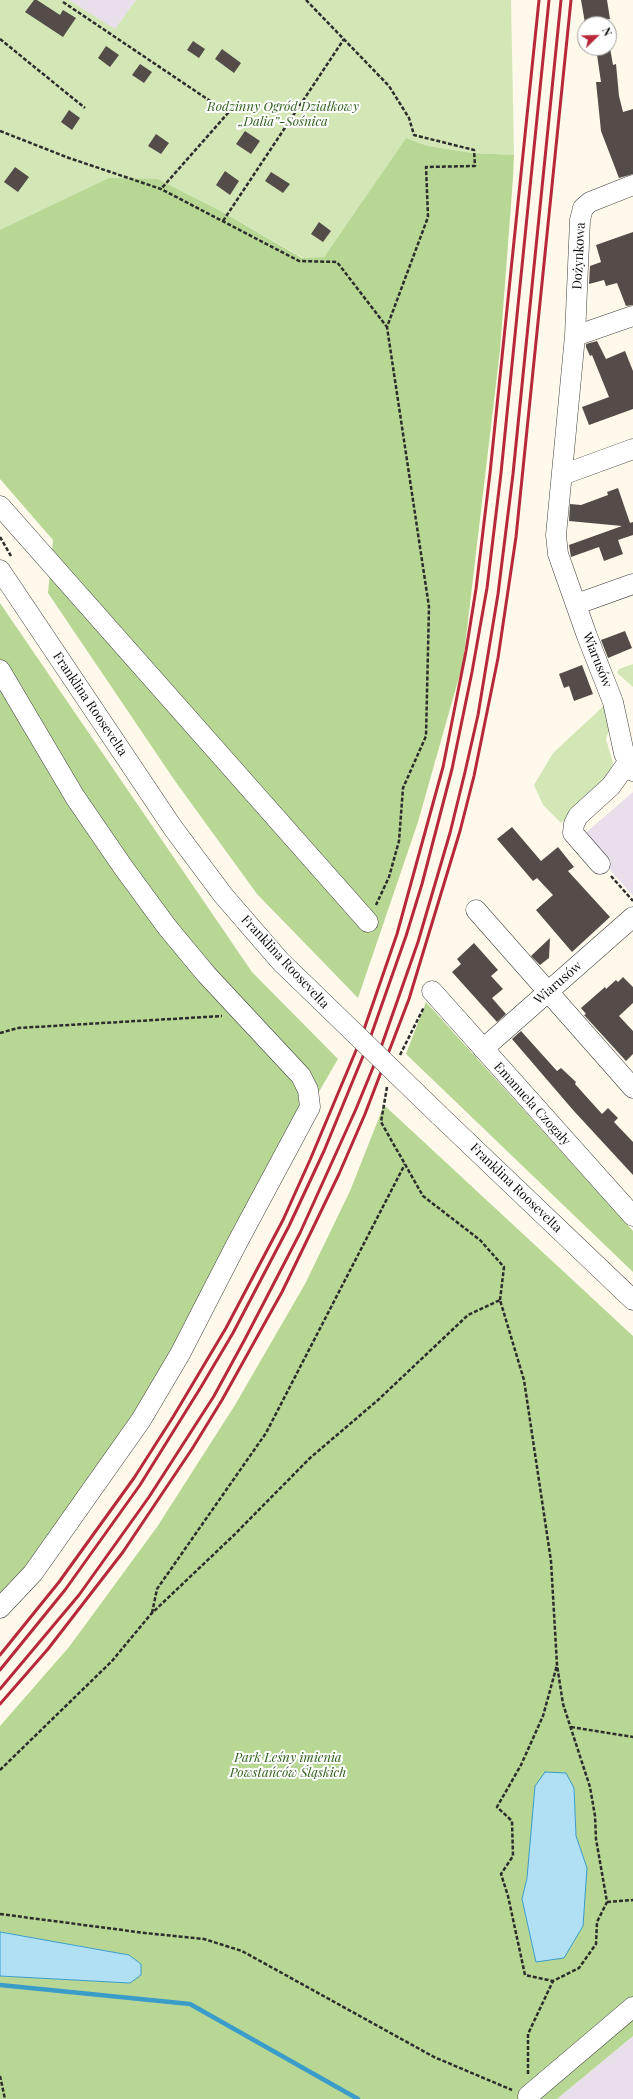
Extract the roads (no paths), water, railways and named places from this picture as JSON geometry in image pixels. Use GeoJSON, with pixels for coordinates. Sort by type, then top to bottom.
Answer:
{"type":"FeatureCollection","features":[{"type":"Feature","properties":{"kind":"street","name":"Dożynkowa"},"geometry":{"type":"LineString","coordinates":[[577,604],[556,544],[575,336],[580,220],[583,208],[590,202],[633,185]]}},
{"type":"Feature","properties":{"kind":"street"},"geometry":{"type":"LineString","coordinates":[[575,336],[633,316]]}},
{"type":"Feature","properties":{"kind":"street"},"geometry":{"type":"LineString","coordinates":[[562,475],[633,449]]}},
{"type":"Feature","properties":{"kind":"street"},"geometry":{"type":"LineString","coordinates":[[0,506],[368,922]]}},
{"type":"Feature","properties":{"kind":"street","name":"Franklina Roosevelta"},"geometry":{"type":"LineString","coordinates":[[0,570],[173,828],[223,895],[281,962],[633,1300]]}},
{"type":"Feature","properties":{"kind":"street"},"geometry":{"type":"LineString","coordinates":[[577,604],[633,584]]}},
{"type":"Feature","properties":{"kind":"street","name":"Wiarusów"},"geometry":{"type":"LineString","coordinates":[[577,604],[587,636],[614,702],[624,753],[631,764],[611,786],[578,816],[574,824],[573,833],[600,864]]}},
{"type":"Feature","properties":{"kind":"street"},"geometry":{"type":"LineString","coordinates":[[0,670],[75,797],[123,867],[172,933],[206,974],[301,1076],[308,1090],[310,1107],[236,1245],[180,1354],[145,1414],[33,1574],[0,1608]]}},
{"type":"Feature","properties":{"kind":"street"},"geometry":{"type":"LineString","coordinates":[[476,910],[633,1088]]}},
{"type":"Feature","properties":{"kind":"street","name":"Wiarusów"},"geometry":{"type":"LineString","coordinates":[[483,1049],[633,917]]}},
{"type":"Feature","properties":{"kind":"street","name":"Emanuela Czogały"},"geometry":{"type":"LineString","coordinates":[[432,991],[633,1216]]}},
{"type":"Feature","properties":{"kind":"street"},"geometry":{"type":"LineString","coordinates":[[528,2096],[633,2007]]}},
{"type":"Feature","properties":{"kind":"water"},"geometry":{"type":"Polygon","coordinates":[[[545,1772],[566,1773],[574,1788],[576,1836],[587,1868],[583,1926],[564,1958],[536,1962],[522,1899],[527,1878],[535,1786],[545,1772]]]}},
{"type":"Feature","properties":{"kind":"water"},"geometry":{"type":"Polygon","coordinates":[[[0,1932],[129,1955],[141,1964],[141,1975],[130,1983],[0,1976],[0,1932]]]}},
{"type":"Feature","properties":{"kind":"waterway"},"geometry":{"type":"LineString","coordinates":[[0,1985],[190,2004],[358,2099]]}},
{"type":"Feature","properties":{"kind":"railway"},"geometry":{"type":"LineString","coordinates":[[0,1655],[59,1582],[134,1478],[173,1417],[226,1328],[283,1220],[310,1160],[360,1041],[397,934],[443,767],[466,651],[476,589],[490,473],[539,0]]}},
{"type":"Feature","properties":{"kind":"railway"},"geometry":{"type":"LineString","coordinates":[[0,1670],[65,1590],[140,1485],[233,1333],[289,1226],[324,1151],[368,1044],[406,936],[422,884],[452,769],[472,672],[487,588],[501,473],[549,0]]}},
{"type":"Feature","properties":{"kind":"railway"},"geometry":{"type":"LineString","coordinates":[[0,1689],[79,1595],[149,1497],[214,1396],[300,1233],[356,1109],[379,1053],[418,942],[450,833],[465,772],[478,715],[498,594],[513,474],[561,0]]}},
{"type":"Feature","properties":{"kind":"railway"},"geometry":{"type":"LineString","coordinates":[[0,1704],[48,1649],[123,1552],[192,1449],[222,1400],[282,1292],[339,1174],[365,1114],[409,999],[460,831],[474,776],[498,658],[516,537],[571,0]]}},
{"type":"Feature","properties":{"kind":"park label","name":"Rodzinny Ogród Działkowy „Dalia”-Sośnica"},"geometry":{"type":"Point","coordinates":[283,114]}},
{"type":"Feature","properties":{"kind":"park label","name":"Park Leśny imienia Powstańców Śląskich"},"geometry":{"type":"Point","coordinates":[288,1766]}}]}
